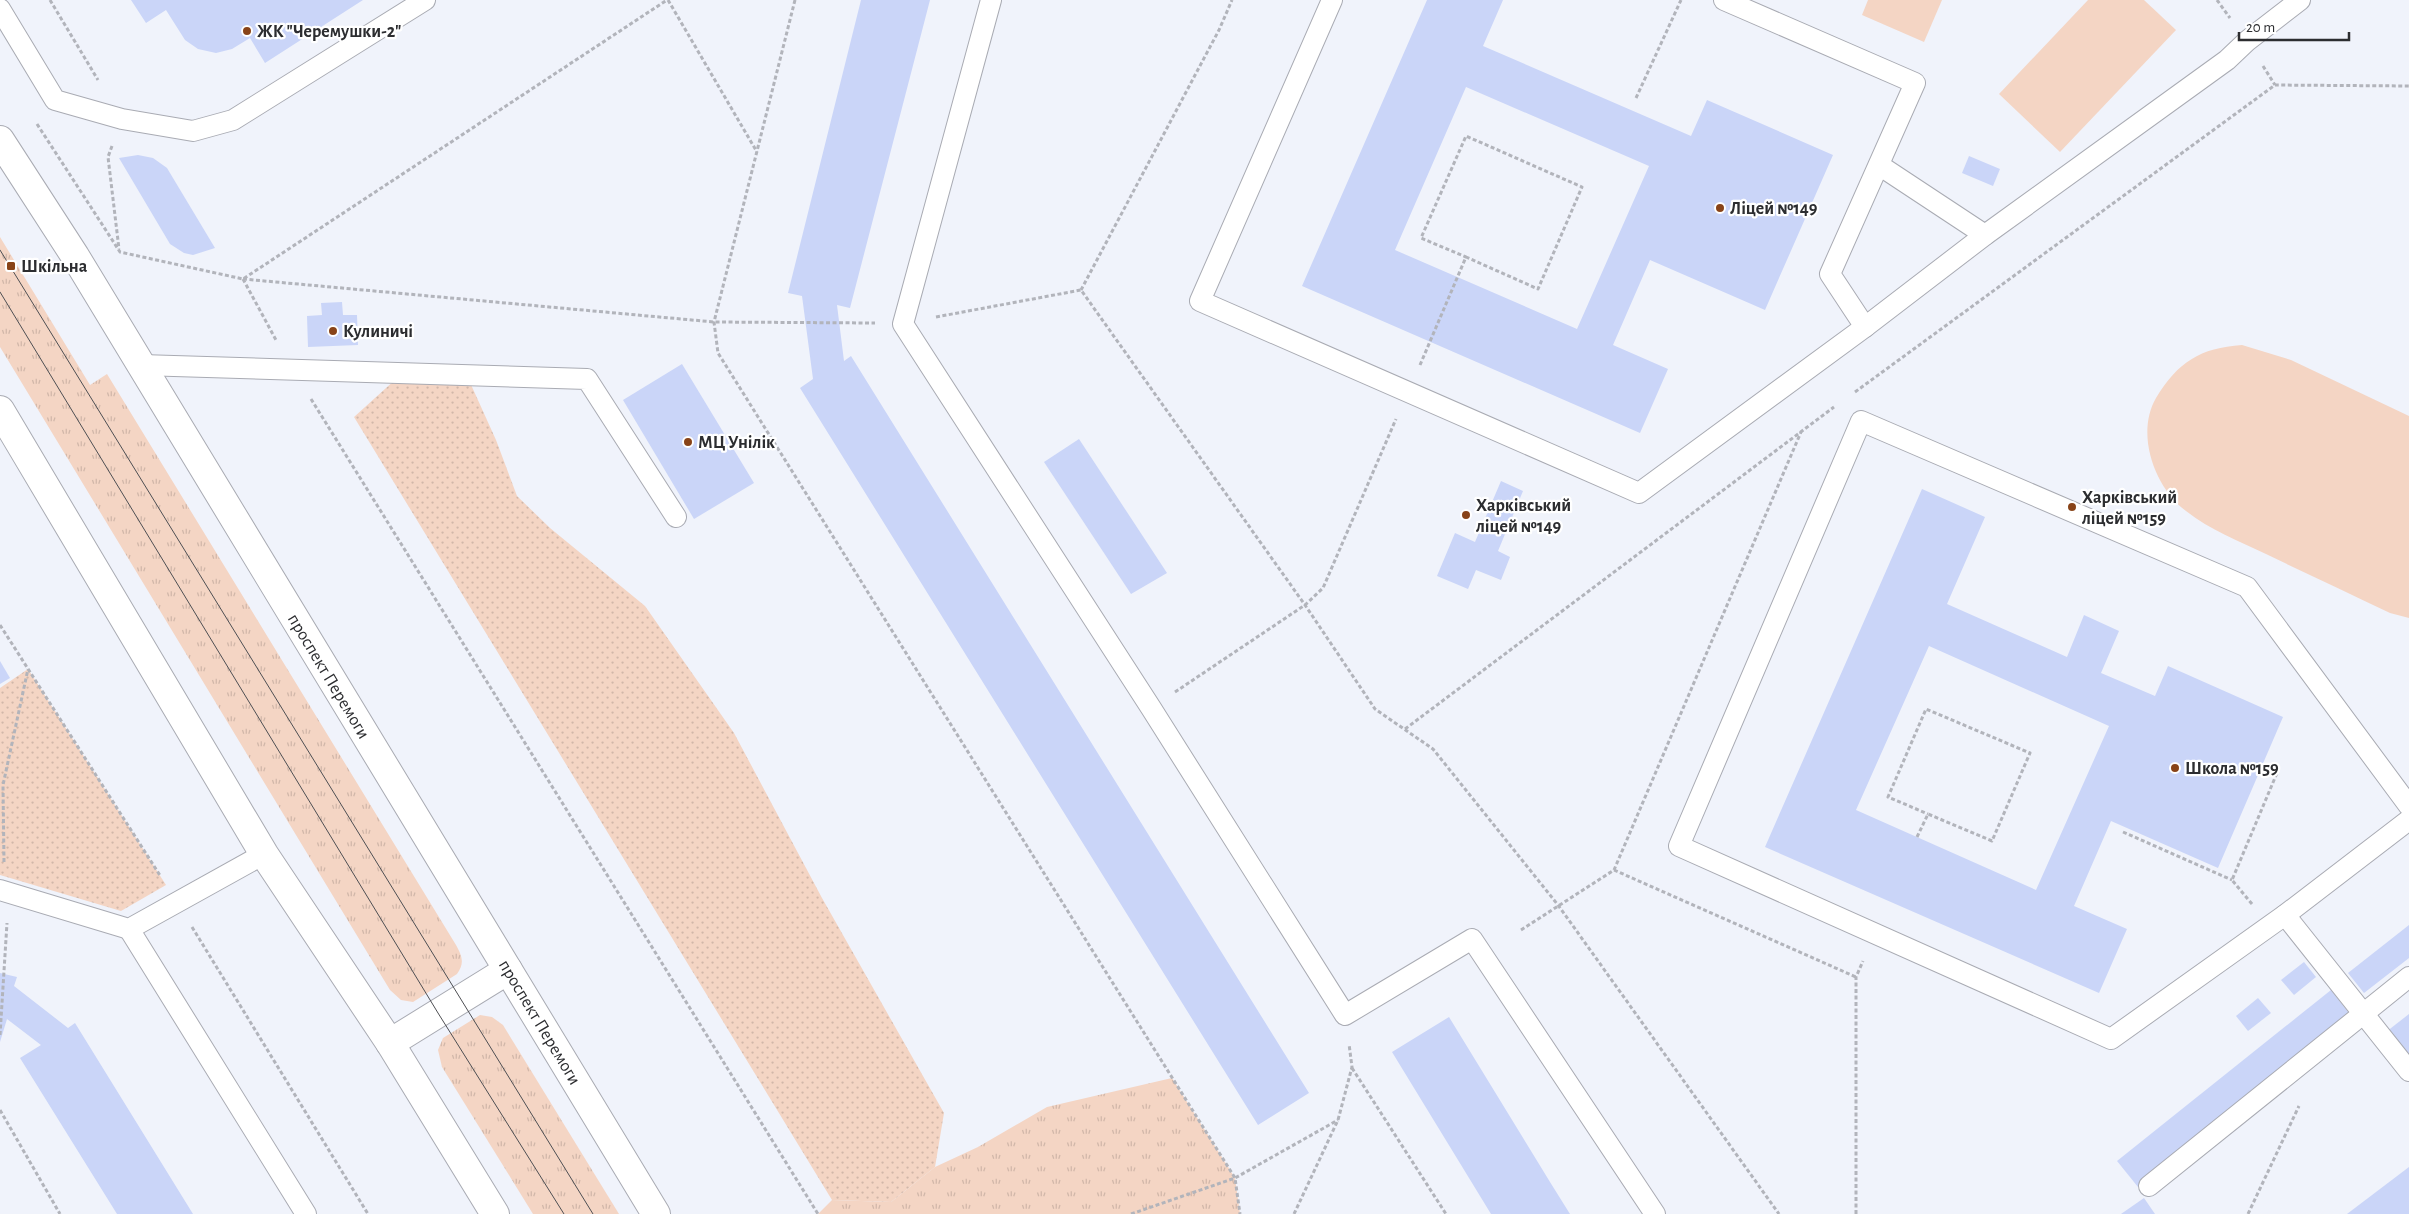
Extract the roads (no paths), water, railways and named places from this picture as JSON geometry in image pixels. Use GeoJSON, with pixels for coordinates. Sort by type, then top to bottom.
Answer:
{"type":"FeatureCollection","features":[{"type":"Feature","properties":{"kind":"main road","name":"проспект Перемоги"},"geometry":{"type":"LineString","coordinates":[[0,140],[75,256],[656,1214]]}},
{"type":"Feature","properties":{"kind":"main road"},"geometry":{"type":"LineString","coordinates":[[0,410],[264,854],[390,1043],[496,1214]]}},
{"type":"Feature","properties":{"kind":"main road"},"geometry":{"type":"LineString","coordinates":[[390,1043],[508,970]]}},
{"type":"Feature","properties":{"kind":"lane"},"geometry":{"type":"LineString","coordinates":[[0,9],[55,100],[122,119],[193,131],[233,120],[425,0]]}},
{"type":"Feature","properties":{"kind":"lane"},"geometry":{"type":"LineString","coordinates":[[991,0],[903,324],[1151,708],[1345,1015],[1472,939],[1655,1214]]}},
{"type":"Feature","properties":{"kind":"lane"},"geometry":{"type":"LineString","coordinates":[[1332,0],[1200,301],[1638,492],[1865,326],[1985,235],[2227,60],[2247,41],[2300,0]]}},
{"type":"Feature","properties":{"kind":"lane"},"geometry":{"type":"LineString","coordinates":[[1724,0],[1914,83],[1830,274],[1865,326]]}},
{"type":"Feature","properties":{"kind":"lane"},"geometry":{"type":"LineString","coordinates":[[1879,165],[1985,235]]}},
{"type":"Feature","properties":{"kind":"lane"},"geometry":{"type":"LineString","coordinates":[[141,365],[587,379],[676,517]]}},
{"type":"Feature","properties":{"kind":"lane"},"geometry":{"type":"LineString","coordinates":[[2409,806],[2247,588],[1861,421],[1679,846],[1874,935],[2110,1039],[2278,920],[2409,820]]}},
{"type":"Feature","properties":{"kind":"lane"},"geometry":{"type":"LineString","coordinates":[[129,929],[264,854]]}},
{"type":"Feature","properties":{"kind":"lane"},"geometry":{"type":"LineString","coordinates":[[2,891],[129,929],[306,1214]]}},
{"type":"Feature","properties":{"kind":"lane"},"geometry":{"type":"LineString","coordinates":[[2278,920],[2363,1014],[2409,1071]]}},
{"type":"Feature","properties":{"kind":"lane"},"geometry":{"type":"LineString","coordinates":[[2149,1186],[2409,977]]}},
{"type":"Feature","properties":{"kind":"tram line"},"geometry":{"type":"LineString","coordinates":[[0,250],[593,1214]]}},
{"type":"Feature","properties":{"kind":"tram line"},"geometry":{"type":"LineString","coordinates":[[0,292],[438,1013],[564,1214]]}},
{"type":"Feature","properties":{"kind":"place","name":"ЖК \"Черемушки-2\""},"geometry":{"type":"Point","coordinates":[247,31]}},
{"type":"Feature","properties":{"kind":"place","name":"Ліцей №149"},"geometry":{"type":"Point","coordinates":[1720,208]}},
{"type":"Feature","properties":{"kind":"place","name":"Шкільна"},"geometry":{"type":"Point","coordinates":[11,266]}},
{"type":"Feature","properties":{"kind":"place","name":"Кулиничі"},"geometry":{"type":"Point","coordinates":[333,331]}},
{"type":"Feature","properties":{"kind":"place","name":"МЦ Унілік"},"geometry":{"type":"Point","coordinates":[688,442]}},
{"type":"Feature","properties":{"kind":"place","name":"Харківський ліцей №159"},"geometry":{"type":"Point","coordinates":[2072,507]}},
{"type":"Feature","properties":{"kind":"place","name":"Харківський ліцей №149"},"geometry":{"type":"Point","coordinates":[1466,515]}},
{"type":"Feature","properties":{"kind":"place","name":"Школа №159"},"geometry":{"type":"Point","coordinates":[2175,768]}}]}
